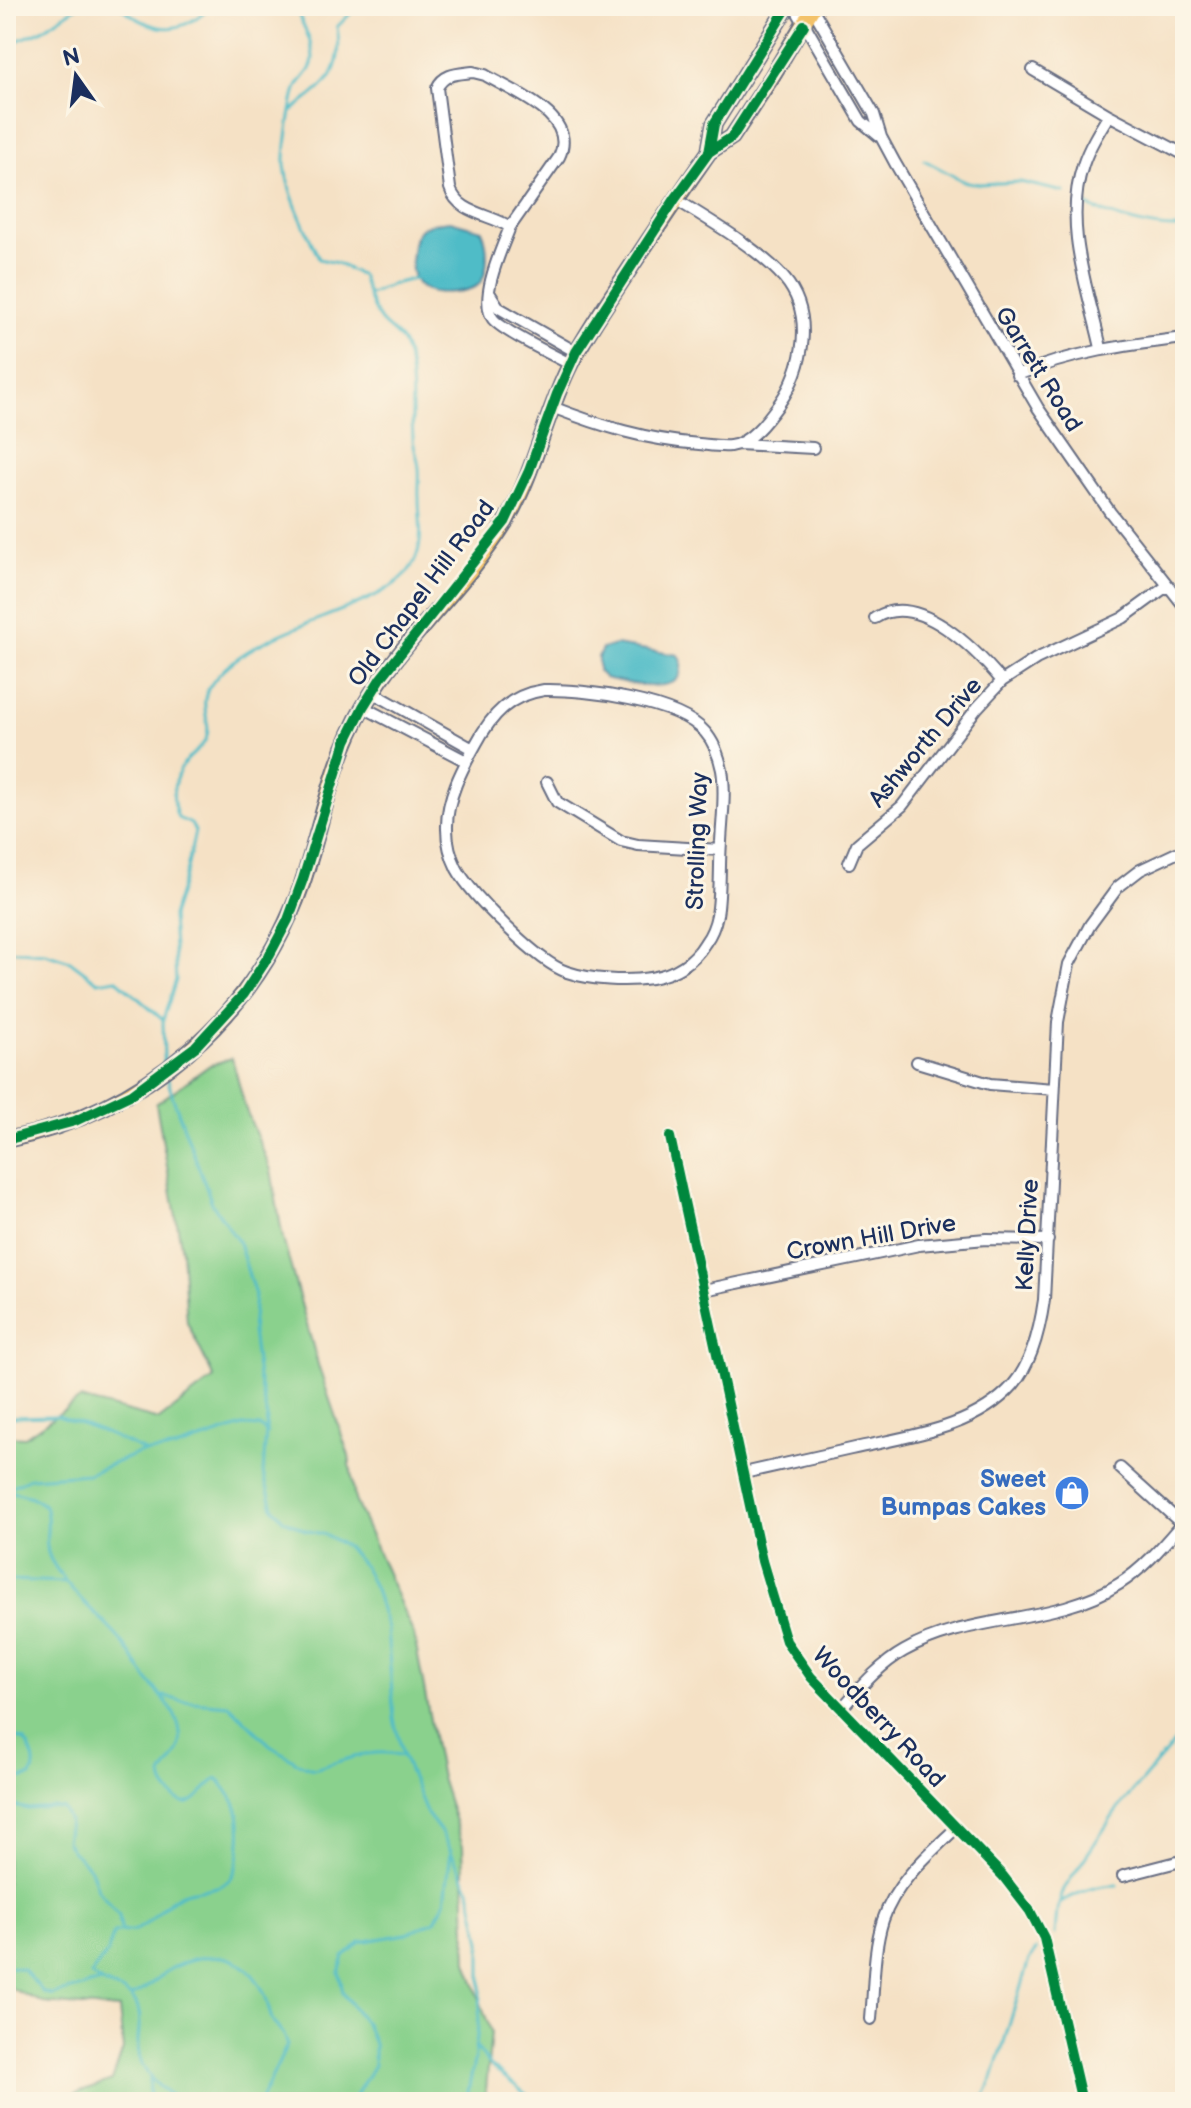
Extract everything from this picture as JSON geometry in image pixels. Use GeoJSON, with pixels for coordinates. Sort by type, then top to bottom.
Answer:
{"type":"FeatureCollection","features":[{"type":"Feature","properties":{"kind":"main road","name":"Old Chapel Hill Road"},"geometry":{"type":"LineString","coordinates":[[709,152],[714,124],[791,6]]}},
{"type":"Feature","properties":{"kind":"main road","name":"Old Chapel Hill Road"},"geometry":{"type":"LineString","coordinates":[[6,1140],[75,1121],[132,1094],[195,1047],[244,994],[288,920],[346,741],[363,707],[505,522],[529,471],[573,358],[675,199],[709,152],[732,137],[813,7]]}},
{"type":"Feature","properties":{"kind":"street","name":"Garrett Road"},"geometry":{"type":"LineString","coordinates":[[791,6],[861,121],[881,137]]}},
{"type":"Feature","properties":{"kind":"street","name":"Garrett Road"},"geometry":{"type":"LineString","coordinates":[[813,7],[874,114],[881,137],[1017,375],[1081,473],[1185,607]]}},
{"type":"Feature","properties":{"kind":"street"},"geometry":{"type":"LineString","coordinates":[[1033,70],[1185,155]]}},
{"type":"Feature","properties":{"kind":"street"},"geometry":{"type":"LineString","coordinates":[[510,227],[464,207],[452,194],[437,94],[439,83],[450,75],[473,72],[485,75],[552,115],[560,125],[564,141],[562,152],[510,227],[492,278],[490,293],[499,308],[573,358]]}},
{"type":"Feature","properties":{"kind":"street"},"geometry":{"type":"LineString","coordinates":[[1101,348],[1078,248],[1075,218],[1083,165],[1109,115]]}},
{"type":"Feature","properties":{"kind":"street"},"geometry":{"type":"LineString","coordinates":[[552,407],[606,428],[662,441],[733,446],[752,436],[777,408],[801,358],[799,310],[782,277],[726,232],[675,199]]}},
{"type":"Feature","properties":{"kind":"street"},"geometry":{"type":"LineString","coordinates":[[1017,375],[1045,363],[1101,348],[1185,338]]}},
{"type":"Feature","properties":{"kind":"street"},"geometry":{"type":"LineString","coordinates":[[736,444],[813,448]]}},
{"type":"Feature","properties":{"kind":"street","name":"Ashworth Drive"},"geometry":{"type":"LineString","coordinates":[[849,863],[857,844],[902,806],[977,708],[1002,681],[1036,659],[1123,618],[1167,586]]}},
{"type":"Feature","properties":{"kind":"street"},"geometry":{"type":"LineString","coordinates":[[875,618],[894,611],[937,623],[968,644],[1002,681]]}},
{"type":"Feature","properties":{"kind":"street","name":"Strolling Way"},"geometry":{"type":"LineString","coordinates":[[566,690],[672,709],[705,732],[720,760],[723,782],[716,918],[706,942],[689,962],[665,975],[650,978],[591,976],[566,972],[536,955],[474,892],[457,869],[448,842],[447,818],[473,749],[498,711],[516,698],[534,691],[566,690]]}},
{"type":"Feature","properties":{"kind":"street"},"geometry":{"type":"LineString","coordinates":[[372,692],[473,749]]}},
{"type":"Feature","properties":{"kind":"street"},"geometry":{"type":"LineString","coordinates":[[363,707],[466,761]]}},
{"type":"Feature","properties":{"kind":"street"},"geometry":{"type":"LineString","coordinates":[[415,734],[422,720]]}},
{"type":"Feature","properties":{"kind":"street"},"geometry":{"type":"LineString","coordinates":[[547,782],[557,802],[621,841],[638,845],[720,850]]}},
{"type":"Feature","properties":{"kind":"street","name":"Kelly Drive"},"geometry":{"type":"LineString","coordinates":[[744,1473],[930,1432],[969,1418],[1004,1395],[1016,1382],[1041,1322],[1061,994],[1078,943],[1118,887],[1140,870],[1185,849]]}},
{"type":"Feature","properties":{"kind":"street"},"geometry":{"type":"LineString","coordinates":[[917,1062],[941,1072],[990,1084],[1054,1089]]}},
{"type":"Feature","properties":{"kind":"street","name":"Woodberry Road"},"geometry":{"type":"LineString","coordinates":[[670,1137],[762,1561],[779,1624],[800,1665],[1018,1893],[1038,1924],[1082,2102]]}},
{"type":"Feature","properties":{"kind":"street","name":"Crown Hill Drive"},"geometry":{"type":"LineString","coordinates":[[704,1290],[919,1245],[986,1239],[1048,1240]]}},
{"type":"Feature","properties":{"kind":"street"},"geometry":{"type":"LineString","coordinates":[[841,1709],[889,1661],[924,1641],[958,1630],[1059,1609],[1108,1591],[1145,1564],[1183,1522],[1120,1468]]}},
{"type":"Feature","properties":{"kind":"street"},"geometry":{"type":"LineString","coordinates":[[871,2019],[878,1944],[887,1912],[911,1874],[955,1829]]}},
{"type":"Feature","properties":{"kind":"street"},"geometry":{"type":"LineString","coordinates":[[1123,1876],[1185,1860]]}},
{"type":"Feature","properties":{"kind":"green space"},"geometry":{"type":"Polygon","coordinates":[[[232,1058],[246,1110],[271,1170],[283,1239],[319,1368],[349,1456],[355,1500],[414,1635],[441,1778],[463,1846],[467,1962],[491,2032],[485,2102],[52,2102],[112,2081],[123,2049],[119,2009],[43,2003],[6,1986],[6,1436],[25,1437],[80,1399],[159,1420],[214,1378],[187,1322],[182,1251],[156,1104],[210,1065],[232,1058]]]}},
{"type":"Feature","properties":{"kind":"water"},"geometry":{"type":"Polygon","coordinates":[[[450,221],[482,230],[487,250],[485,272],[479,284],[471,289],[432,292],[423,289],[414,277],[414,238],[426,226],[450,221]]]}},
{"type":"Feature","properties":{"kind":"water"},"geometry":{"type":"Polygon","coordinates":[[[615,645],[678,655],[680,674],[668,684],[658,686],[605,678],[598,671],[598,657],[602,649],[615,645]]]}},
{"type":"Feature","properties":{"kind":"waterway"},"geometry":{"type":"LineString","coordinates":[[6,45],[41,31],[78,6]]}},
{"type":"Feature","properties":{"kind":"waterway"},"geometry":{"type":"LineString","coordinates":[[120,6],[143,22],[166,28],[188,23],[210,6]]}},
{"type":"Feature","properties":{"kind":"waterway"},"geometry":{"type":"LineString","coordinates":[[164,1062],[163,1020],[176,980],[172,916],[195,831],[191,824],[178,818],[174,788],[181,768],[206,739],[206,693],[231,663],[258,645],[353,606],[403,577],[416,558],[420,543],[419,471],[413,441],[411,377],[406,353],[400,339],[378,316],[362,276],[337,263],[319,259],[287,177],[286,149],[293,100],[313,59],[309,38],[294,6]]}},
{"type":"Feature","properties":{"kind":"waterway"},"geometry":{"type":"LineString","coordinates":[[293,110],[331,76],[338,56],[337,27],[358,6]]}},
{"type":"Feature","properties":{"kind":"waterway"},"geometry":{"type":"LineString","coordinates":[[924,160],[963,181],[978,184],[1020,182],[1064,192]]}},
{"type":"Feature","properties":{"kind":"waterway"},"geometry":{"type":"LineString","coordinates":[[1084,204],[1148,225],[1185,227]]}},
{"type":"Feature","properties":{"kind":"waterway"},"geometry":{"type":"LineString","coordinates":[[368,295],[417,278]]}},
{"type":"Feature","properties":{"kind":"waterway"},"geometry":{"type":"LineString","coordinates":[[6,950],[45,953],[70,961],[98,982],[116,979],[163,1020]]}},
{"type":"Feature","properties":{"kind":"waterway"},"geometry":{"type":"LineString","coordinates":[[166,1073],[212,1203],[239,1243],[255,1295],[252,1331],[267,1417],[263,1473],[273,1507],[283,1519],[305,1530],[326,1535],[347,1547],[364,1567],[375,1589],[387,1629],[394,1719],[403,1756],[427,1814],[441,1832],[470,1890],[481,1942],[481,1996],[475,2056],[466,2102]]}},
{"type":"Feature","properties":{"kind":"waterway"},"geometry":{"type":"LineString","coordinates":[[6,1417],[58,1416],[147,1452]]}},
{"type":"Feature","properties":{"kind":"waterway"},"geometry":{"type":"LineString","coordinates":[[6,1489],[30,1478],[88,1474],[139,1453],[173,1449],[243,1426],[261,1427],[267,1433]]}},
{"type":"Feature","properties":{"kind":"waterway"},"geometry":{"type":"LineString","coordinates":[[6,1490],[32,1497],[45,1506],[47,1546],[51,1560],[73,1590],[121,1641],[173,1712],[179,1727],[180,1744],[162,1776],[167,1789],[177,1800],[190,1802],[217,1779],[237,1808],[240,1846],[229,1880],[218,1886],[182,1894],[138,1929],[114,1933],[107,1953],[91,1975],[133,1999],[140,2017],[138,2047],[143,2066],[160,2087],[183,2102]]}},
{"type":"Feature","properties":{"kind":"waterway"},"geometry":{"type":"LineString","coordinates":[[6,1580],[66,1582]]}},
{"type":"Feature","properties":{"kind":"waterway"},"geometry":{"type":"LineString","coordinates":[[164,1696],[181,1701],[229,1705],[269,1744],[313,1769],[369,1754],[402,1756]]}},
{"type":"Feature","properties":{"kind":"waterway"},"geometry":{"type":"LineString","coordinates":[[1055,1934],[1057,1910],[1064,1889],[1117,1810],[1185,1730]]}},
{"type":"Feature","properties":{"kind":"waterway"},"geometry":{"type":"LineString","coordinates":[[6,1734],[25,1741],[34,1763],[31,1776],[6,1783]]}},
{"type":"Feature","properties":{"kind":"waterway"},"geometry":{"type":"LineString","coordinates":[[6,1804],[28,1809],[63,1809],[69,1821],[66,1841],[91,1869],[98,1890],[119,1916],[121,1930]]}},
{"type":"Feature","properties":{"kind":"waterway"},"geometry":{"type":"LineString","coordinates":[[352,2102],[374,2065],[374,2044],[367,2026],[343,1993],[339,1972],[344,1957],[360,1942],[406,1934],[435,1921],[445,1902],[451,1850]]}},
{"type":"Feature","properties":{"kind":"waterway"},"geometry":{"type":"LineString","coordinates":[[1061,1902],[1088,1890],[1117,1885]]}},
{"type":"Feature","properties":{"kind":"waterway"},"geometry":{"type":"LineString","coordinates":[[982,2102],[993,2078],[1029,1960],[1036,1950]]}},
{"type":"Feature","properties":{"kind":"waterway"},"geometry":{"type":"LineString","coordinates":[[131,1996],[172,1968],[201,1957],[226,1958],[248,1970],[265,1995],[272,2019],[285,2036],[287,2045],[260,2102]]}},
{"type":"Feature","properties":{"kind":"waterway"},"geometry":{"type":"LineString","coordinates":[[6,1966],[23,1969],[43,1992],[52,1995],[101,1982]]}},
{"type":"Feature","properties":{"kind":"waterway"},"geometry":{"type":"LineString","coordinates":[[475,2046],[492,2067],[536,2102]]}},
{"type":"Feature","properties":{"kind":"waterway"},"geometry":{"type":"LineString","coordinates":[[149,2102],[150,2079]]}},
{"type":"Feature","properties":{"kind":"cycle path"},"geometry":{"type":"LineString","coordinates":[[709,152],[714,124],[788,6]]}},
{"type":"Feature","properties":{"kind":"cycle path"},"geometry":{"type":"LineString","coordinates":[[6,1140],[75,1121],[132,1094],[195,1047],[244,994],[288,920],[346,741],[363,707],[381,678],[505,522],[529,471],[576,352],[675,199],[709,152],[732,137],[804,25]]}},
{"type":"Feature","properties":{"kind":"cycle path"},"geometry":{"type":"LineString","coordinates":[[670,1137],[762,1561],[786,1641],[811,1677],[1003,1876],[1030,1911],[1044,1938],[1082,2102]]}},
{"type":"Feature","properties":{"kind":"place","name":"Sweet Bumpas Cakes"},"geometry":{"type":"Point","coordinates":[1072,1493]}}]}
